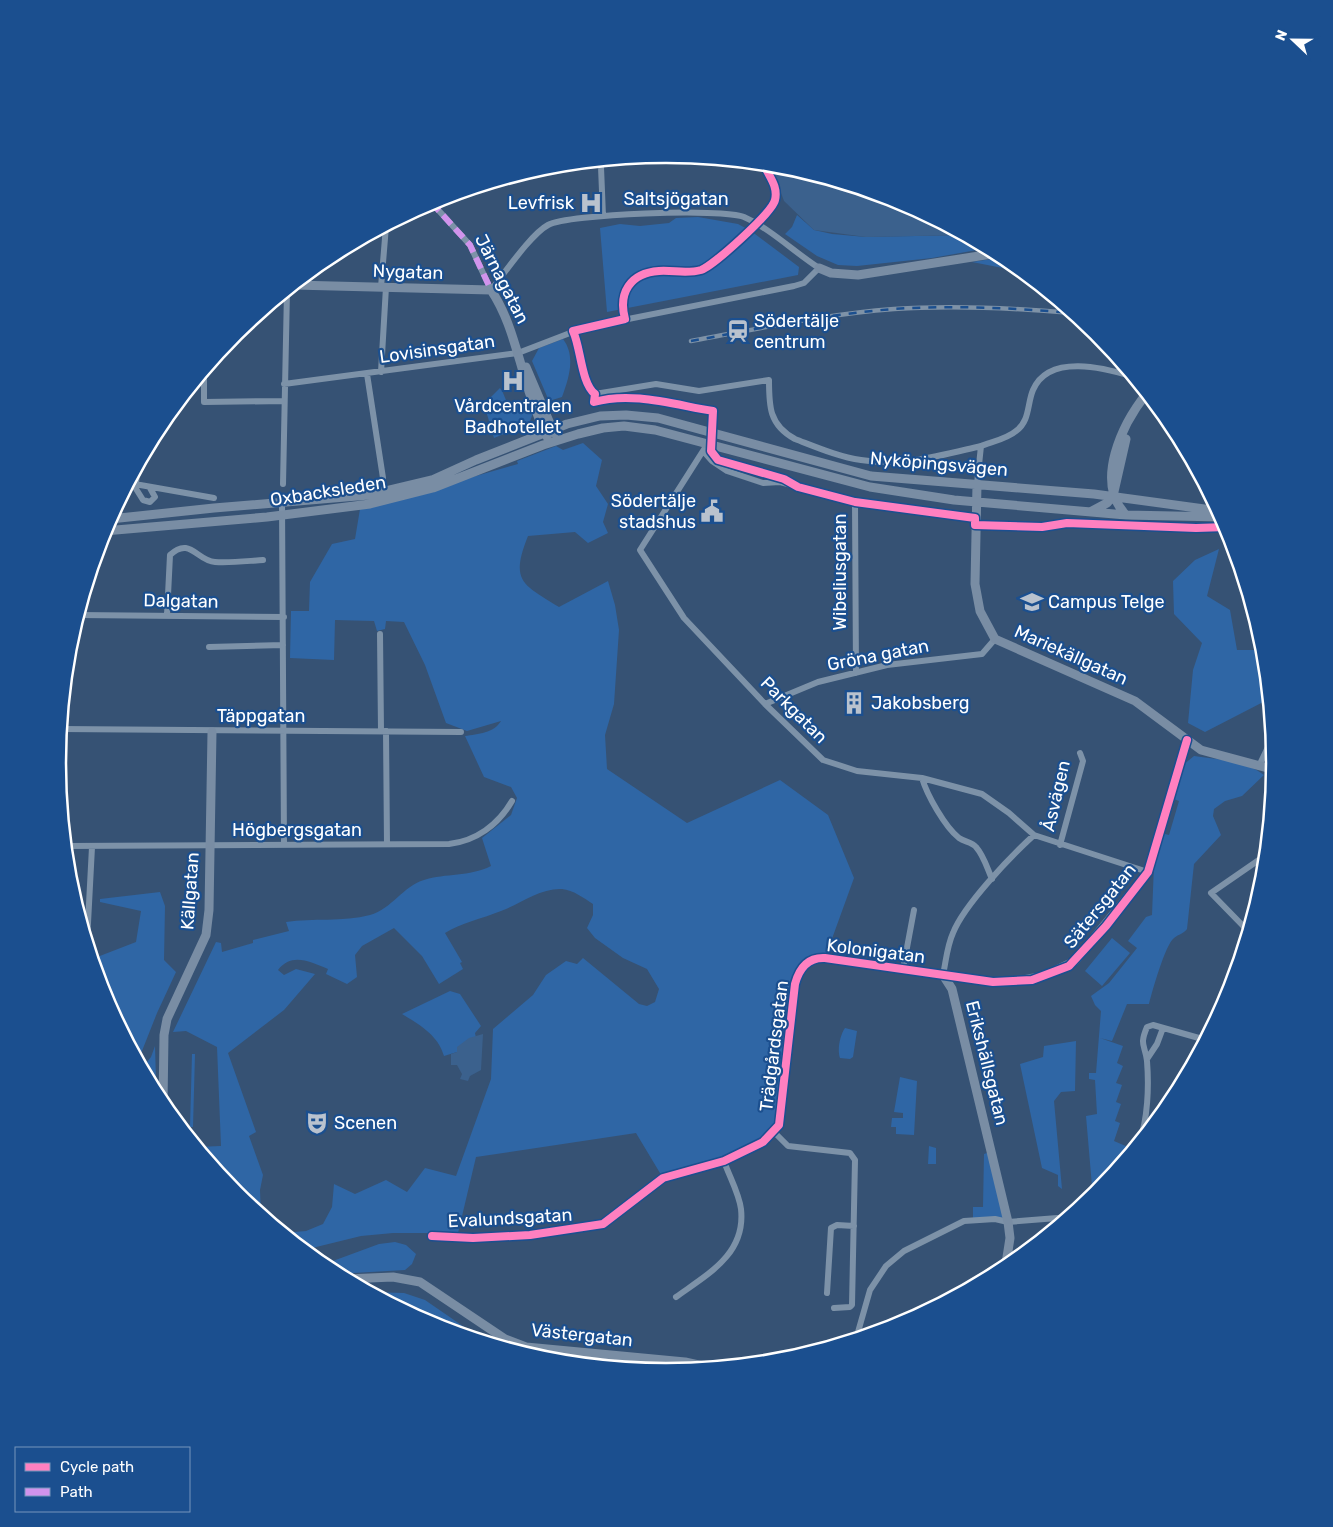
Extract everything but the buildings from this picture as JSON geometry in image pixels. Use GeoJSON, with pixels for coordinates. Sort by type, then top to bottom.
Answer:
{"type":"FeatureCollection","features":[{"type":"Feature","properties":{"kind":"main road","name":"Saltsjögatan"},"geometry":{"type":"LineString","coordinates":[[820,268],[831,273],[858,274],[985,255]]}},
{"type":"Feature","properties":{"kind":"main road","name":"Nygatan"},"geometry":{"type":"LineString","coordinates":[[302,286],[491,290]]}},
{"type":"Feature","properties":{"kind":"main road","name":"Järnagatan"},"geometry":{"type":"LineString","coordinates":[[491,290],[499,303],[553,441]]}},
{"type":"Feature","properties":{"kind":"main road"},"geometry":{"type":"LineString","coordinates":[[1126,514],[1113,496],[1111,474],[1119,442],[1144,399]]}},
{"type":"Feature","properties":{"kind":"main road","name":"Nyköpingsvägen"},"geometry":{"type":"LineString","coordinates":[[549,431],[600,416],[626,415],[658,418],[871,476],[1094,494],[1210,510]]}},
{"type":"Feature","properties":{"kind":"main road"},"geometry":{"type":"LineString","coordinates":[[1089,512],[1100,508],[1113,496],[1132,417]]}},
{"type":"Feature","properties":{"kind":"main road","name":"Nyköpingsvägen"},"geometry":{"type":"LineString","coordinates":[[553,441],[603,428],[624,426],[655,430],[706,448],[870,487],[976,502],[1089,512],[1213,517]]}},
{"type":"Feature","properties":{"kind":"main road","name":"Oxbacksleden"},"geometry":{"type":"LineString","coordinates":[[119,518],[370,495],[432,480],[549,431]]}},
{"type":"Feature","properties":{"kind":"main road","name":"Oxbacksleden"},"geometry":{"type":"LineString","coordinates":[[114,530],[282,516],[370,504],[433,488],[553,441]]}},
{"type":"Feature","properties":{"kind":"main road"},"geometry":{"type":"LineString","coordinates":[[1094,494],[1111,474]]}},
{"type":"Feature","properties":{"kind":"main road","name":"Mariekällgatan"},"geometry":{"type":"LineString","coordinates":[[977,484],[975,584],[980,612],[995,639],[1135,701],[1201,750],[1267,768]]}},
{"type":"Feature","properties":{"kind":"main road","name":"Källgatan"},"geometry":{"type":"LineString","coordinates":[[163,1091],[164,1035],[167,1019],[206,935],[209,910],[212,732]]}},
{"type":"Feature","properties":{"kind":"main road","name":"Sätersgatan"},"geometry":{"type":"LineString","coordinates":[[943,975],[993,982],[1018,981],[1044,976],[1069,966],[1106,926],[1148,872],[1187,740]]}},
{"type":"Feature","properties":{"kind":"main road","name":"Erikshällsgatan"},"geometry":{"type":"LineString","coordinates":[[943,975],[952,989],[1008,1222],[1010,1238],[1007,1258]]}},
{"type":"Feature","properties":{"kind":"main road","name":"Västergatan"},"geometry":{"type":"LineString","coordinates":[[359,1278],[393,1277],[420,1282],[506,1339],[523,1346]]}},
{"type":"Feature","properties":{"kind":"main road","name":"Västergatan"},"geometry":{"type":"LineString","coordinates":[[529,1347],[689,1363]]}},
{"type":"Feature","properties":{"kind":"street"},"geometry":{"type":"LineString","coordinates":[[601,167],[604,216]]}},
{"type":"Feature","properties":{"kind":"street","name":"Järnagatan"},"geometry":{"type":"LineString","coordinates":[[437,209],[470,245],[491,290]]}},
{"type":"Feature","properties":{"kind":"street","name":"Saltsjögatan"},"geometry":{"type":"LineString","coordinates":[[491,290],[534,237],[548,225],[568,219],[604,216],[731,213],[756,224],[820,268]]}},
{"type":"Feature","properties":{"kind":"street"},"geometry":{"type":"LineString","coordinates":[[382,372],[386,233]]}},
{"type":"Feature","properties":{"kind":"street","name":"Lovisinsgatan"},"geometry":{"type":"LineString","coordinates":[[284,384],[518,353],[573,331],[652,313],[794,286],[804,283],[820,268]]}},
{"type":"Feature","properties":{"kind":"street"},"geometry":{"type":"LineString","coordinates":[[283,484],[287,299]]}},
{"type":"Feature","properties":{"kind":"street"},"geometry":{"type":"LineString","coordinates":[[573,331],[578,342],[586,382],[589,390],[595,394],[656,384],[699,391],[769,380],[769,401],[775,424],[790,436],[823,450],[861,460],[892,462],[924,459],[980,446],[1016,432],[1027,417],[1033,390],[1043,376],[1058,368],[1082,366],[1124,375]]}},
{"type":"Feature","properties":{"kind":"street"},"geometry":{"type":"LineString","coordinates":[[366,374],[383,478]]}},
{"type":"Feature","properties":{"kind":"street"},"geometry":{"type":"LineString","coordinates":[[204,381],[204,402],[284,401]]}},
{"type":"Feature","properties":{"kind":"street"},"geometry":{"type":"LineString","coordinates":[[715,432],[706,448],[712,461],[727,471],[763,483],[780,482],[855,502],[975,518]]}},
{"type":"Feature","properties":{"kind":"street"},"geometry":{"type":"LineString","coordinates":[[977,484],[980,446]]}},
{"type":"Feature","properties":{"kind":"street","name":"Parkgatan"},"geometry":{"type":"LineString","coordinates":[[706,448],[640,550],[684,618],[764,704],[823,760],[857,772],[922,778],[982,794],[1010,813],[1034,836],[1148,872]]}},
{"type":"Feature","properties":{"kind":"street"},"geometry":{"type":"LineString","coordinates":[[135,485],[214,498]]}},
{"type":"Feature","properties":{"kind":"street"},"geometry":{"type":"LineString","coordinates":[[134,486],[143,500],[150,502],[155,497],[150,488]]}},
{"type":"Feature","properties":{"kind":"street"},"geometry":{"type":"LineString","coordinates":[[282,502],[284,845]]}},
{"type":"Feature","properties":{"kind":"street","name":"Wibeliusgatan"},"geometry":{"type":"LineString","coordinates":[[855,502],[856,673]]}},
{"type":"Feature","properties":{"kind":"street"},"geometry":{"type":"LineString","coordinates":[[168,615],[170,555],[175,550],[186,548],[213,562],[263,560]]}},
{"type":"Feature","properties":{"kind":"street","name":"Dalgatan"},"geometry":{"type":"LineString","coordinates":[[85,615],[284,617]]}},
{"type":"Feature","properties":{"kind":"street"},"geometry":{"type":"LineString","coordinates":[[380,634],[387,844]]}},
{"type":"Feature","properties":{"kind":"street","name":"Gröna gatan"},"geometry":{"type":"LineString","coordinates":[[764,704],[818,682],[887,665],[982,654],[995,639]]}},
{"type":"Feature","properties":{"kind":"street"},"geometry":{"type":"LineString","coordinates":[[209,647],[284,645]]}},
{"type":"Feature","properties":{"kind":"street","name":"Täppgatan"},"geometry":{"type":"LineString","coordinates":[[68,729],[158,729],[212,732],[461,732]]}},
{"type":"Feature","properties":{"kind":"street"},"geometry":{"type":"LineString","coordinates":[[1259,766],[1266,751]]}},
{"type":"Feature","properties":{"kind":"street","name":"Åsvägen"},"geometry":{"type":"LineString","coordinates":[[1060,845],[1082,762],[1080,753]]}},
{"type":"Feature","properties":{"kind":"street"},"geometry":{"type":"LineString","coordinates":[[922,778],[925,789],[949,827],[960,838],[974,845],[981,854],[992,879]]}},
{"type":"Feature","properties":{"kind":"street","name":"Högbergsgatan"},"geometry":{"type":"LineString","coordinates":[[72,846],[463,842],[492,826],[505,813],[512,801]]}},
{"type":"Feature","properties":{"kind":"street"},"geometry":{"type":"LineString","coordinates":[[943,975],[954,931],[992,879],[1034,836]]}},
{"type":"Feature","properties":{"kind":"street"},"geometry":{"type":"LineString","coordinates":[[88,922],[92,847]]}},
{"type":"Feature","properties":{"kind":"street"},"geometry":{"type":"LineString","coordinates":[[1244,927],[1211,893],[1259,860]]}},
{"type":"Feature","properties":{"kind":"street","name":"Kolonigatan"},"geometry":{"type":"LineString","coordinates":[[903,968],[914,910]]}},
{"type":"Feature","properties":{"kind":"street","name":"Kolonigatan"},"geometry":{"type":"LineString","coordinates":[[805,963],[818,958],[903,968],[943,975]]}},
{"type":"Feature","properties":{"kind":"street","name":"Trädgårdsgatan"},"geometry":{"type":"LineString","coordinates":[[774,1132],[779,1125],[795,984],[805,963]]}},
{"type":"Feature","properties":{"kind":"street"},"geometry":{"type":"LineString","coordinates":[[1142,1131],[1146,1110],[1147,1059],[1142,1046],[1143,1036],[1147,1027],[1153,1025],[1200,1038]]}},
{"type":"Feature","properties":{"kind":"street"},"geometry":{"type":"LineString","coordinates":[[1147,1059],[1157,1044],[1162,1028]]}},
{"type":"Feature","properties":{"kind":"street"},"geometry":{"type":"LineString","coordinates":[[774,1132],[788,1146],[850,1153],[854,1156],[852,1305],[850,1307],[834,1308]]}},
{"type":"Feature","properties":{"kind":"street","name":"Evalundsgatan"},"geometry":{"type":"LineString","coordinates":[[432,1236],[473,1238],[530,1235],[588,1228],[603,1224],[663,1178],[724,1161],[763,1142],[774,1132]]}},
{"type":"Feature","properties":{"kind":"street"},"geometry":{"type":"LineString","coordinates":[[676,1297],[716,1269],[734,1249],[741,1230],[741,1207],[724,1161]]}},
{"type":"Feature","properties":{"kind":"street"},"geometry":{"type":"LineString","coordinates":[[858,1332],[870,1290],[886,1266],[898,1255],[926,1239],[964,1221],[994,1219],[1008,1222],[1058,1218]]}},
{"type":"Feature","properties":{"kind":"street"},"geometry":{"type":"LineString","coordinates":[[828,1293],[831,1228],[837,1225],[854,1226]]}},
{"type":"Feature","properties":{"kind":"street"},"geometry":{"type":"LineString","coordinates":[[610,1361],[612,1354]]}},
{"type":"Feature","properties":{"kind":"shaded area"},"geometry":{"type":"Polygon","coordinates":[[[771,173],[822,184],[859,195],[896,209],[951,235],[866,237],[814,230],[784,201],[775,177],[771,173]]]}},
{"type":"Feature","properties":{"kind":"shaded area"},"geometry":{"type":"Polygon","coordinates":[[[797,215],[814,230],[832,234],[866,237],[951,235],[977,250],[932,258],[857,266],[838,265],[817,256],[785,234],[792,227],[797,215]]]}},
{"type":"Feature","properties":{"kind":"shaded area"},"geometry":{"type":"Polygon","coordinates":[[[698,217],[738,224],[751,231],[799,267],[798,275],[607,312],[600,228],[620,224],[640,226],[669,223],[676,218],[698,217]]]}},
{"type":"Feature","properties":{"kind":"shaded area"},"geometry":{"type":"Polygon","coordinates":[[[992,259],[1007,269],[972,262],[992,259]]]}},
{"type":"Feature","properties":{"kind":"shaded area"},"geometry":{"type":"Polygon","coordinates":[[[563,339],[569,353],[569,375],[562,397],[549,401],[532,361],[539,348],[563,339]]]}},
{"type":"Feature","properties":{"kind":"shaded area"},"geometry":{"type":"Polygon","coordinates":[[[500,388],[509,403],[515,405],[525,399],[533,413],[529,424],[494,438],[484,404],[500,388]]]}},
{"type":"Feature","properties":{"kind":"shaded area"},"geometry":{"type":"Polygon","coordinates":[[[583,443],[602,460],[596,486],[608,504],[603,522],[608,533],[588,543],[575,532],[528,536],[520,563],[520,572],[528,586],[559,607],[608,581],[615,605],[619,630],[614,704],[605,735],[607,769],[687,823],[780,780],[828,815],[854,878],[825,958],[811,960],[797,977],[779,1125],[763,1142],[724,1161],[663,1178],[636,1133],[476,1157],[458,1233],[393,1233],[361,1236],[312,1248],[292,1232],[306,1231],[323,1224],[332,1207],[334,1184],[355,1194],[386,1180],[407,1192],[425,1168],[456,1176],[491,1079],[493,1029],[533,995],[546,975],[566,961],[577,964],[583,958],[639,1004],[647,1006],[655,1002],[659,989],[647,969],[623,958],[595,938],[587,928],[593,915],[593,904],[574,893],[562,889],[554,889],[538,894],[445,933],[462,962],[460,963],[463,969],[439,984],[422,956],[394,928],[362,946],[355,955],[357,977],[347,984],[326,974],[328,969],[321,966],[302,960],[289,961],[278,970],[284,975],[296,969],[315,974],[284,1010],[228,1053],[256,1132],[249,1136],[263,1175],[260,1190],[261,1205],[242,1188],[205,1147],[221,1146],[217,1047],[186,1031],[173,1032],[216,942],[221,943],[222,952],[253,943],[253,940],[289,931],[286,922],[370,915],[385,908],[410,887],[424,880],[474,872],[491,866],[482,838],[511,815],[517,798],[511,787],[484,777],[465,736],[480,734],[490,730],[501,721],[467,731],[446,723],[425,665],[404,622],[386,621],[385,629],[377,631],[374,621],[335,620],[334,660],[290,658],[291,611],[309,611],[310,582],[332,544],[355,539],[360,509],[518,464],[517,461],[556,446],[563,450],[583,443]]]}},
{"type":"Feature","properties":{"kind":"shaded area"},"geometry":{"type":"Polygon","coordinates":[[[1219,549],[1207,596],[1230,610],[1237,650],[1256,650],[1263,702],[1205,732],[1188,723],[1193,670],[1202,643],[1174,614],[1173,581],[1195,560],[1219,549]]]}},
{"type":"Feature","properties":{"kind":"shaded area"},"geometry":{"type":"Polygon","coordinates":[[[1194,756],[1240,764],[1257,770],[1264,775],[1242,796],[1225,801],[1214,809],[1213,816],[1221,835],[1194,864],[1187,929],[1170,942],[1159,969],[1149,1004],[1127,1004],[1112,1041],[1100,1038],[1123,1046],[1117,1063],[1123,1066],[1116,1083],[1122,1085],[1116,1102],[1121,1104],[1115,1121],[1120,1123],[1114,1141],[1128,1147],[1092,1187],[1086,1116],[1097,1114],[1095,1080],[1089,1079],[1089,1073],[1096,1073],[1101,1011],[1095,1005],[1091,996],[1109,983],[1137,948],[1128,941],[1146,917],[1152,915],[1154,865],[1161,833],[1169,835],[1179,801],[1171,798],[1183,765],[1194,756]]]}},
{"type":"Feature","properties":{"kind":"shaded area"},"geometry":{"type":"Polygon","coordinates":[[[160,892],[165,906],[164,960],[176,972],[141,1053],[112,993],[98,957],[136,942],[141,911],[100,902],[100,899],[160,892]]]}},
{"type":"Feature","properties":{"kind":"shaded area"},"geometry":{"type":"Polygon","coordinates":[[[1112,938],[1130,953],[1102,986],[1085,971],[1112,938]]]}},
{"type":"Feature","properties":{"kind":"shaded area"},"geometry":{"type":"Polygon","coordinates":[[[450,991],[460,994],[481,1026],[475,1033],[476,1038],[457,1052],[444,1056],[433,1036],[402,1014],[450,991]]]}},
{"type":"Feature","properties":{"kind":"shaded area"},"geometry":{"type":"Polygon","coordinates":[[[845,1028],[857,1031],[853,1057],[850,1059],[840,1058],[839,1055],[840,1043],[845,1028]]]}},
{"type":"Feature","properties":{"kind":"shaded area"},"geometry":{"type":"Polygon","coordinates":[[[483,1034],[481,1070],[470,1076],[468,1081],[460,1079],[462,1074],[457,1065],[451,1065],[451,1054],[457,1052],[457,1047],[469,1038],[483,1034]]]}},
{"type":"Feature","properties":{"kind":"shaded area"},"geometry":{"type":"Polygon","coordinates":[[[1076,1041],[1075,1091],[1061,1092],[1054,1101],[1062,1189],[1058,1186],[1058,1175],[1042,1168],[1020,1064],[1043,1057],[1044,1046],[1076,1041]]]}},
{"type":"Feature","properties":{"kind":"shaded area"},"geometry":{"type":"Polygon","coordinates":[[[155,1046],[156,1079],[146,1063],[151,1057],[155,1046]]]}},
{"type":"Feature","properties":{"kind":"shaded area"},"geometry":{"type":"Polygon","coordinates":[[[192,1054],[195,1054],[193,1127],[190,1127],[192,1054]]]}},
{"type":"Feature","properties":{"kind":"shaded area"},"geometry":{"type":"Polygon","coordinates":[[[900,1077],[917,1081],[914,1135],[896,1134],[896,1127],[891,1127],[892,1118],[903,1118],[903,1113],[894,1112],[900,1077]]]}},
{"type":"Feature","properties":{"kind":"shaded area"},"geometry":{"type":"Polygon","coordinates":[[[929,1146],[936,1148],[936,1164],[928,1164],[929,1146]]]}},
{"type":"Feature","properties":{"kind":"shaded area"},"geometry":{"type":"Polygon","coordinates":[[[993,1151],[1008,1222],[973,1221],[973,1207],[983,1207],[984,1154],[993,1151]]]}},
{"type":"Feature","properties":{"kind":"shaded area"},"geometry":{"type":"Polygon","coordinates":[[[395,1242],[406,1245],[416,1254],[412,1264],[405,1270],[350,1273],[331,1262],[379,1244],[395,1242]]]}},
{"type":"Feature","properties":{"kind":"shaded area"},"geometry":{"type":"Polygon","coordinates":[[[383,1292],[404,1293],[425,1300],[468,1330],[437,1318],[383,1292]]]}},
{"type":"Feature","properties":{"kind":"railway"},"geometry":{"type":"LineString","coordinates":[[691,341],[818,318],[894,309],[939,307],[1062,312]]}},
{"type":"Feature","properties":{"kind":"marked path"},"geometry":{"type":"LineString","coordinates":[[437,209],[470,245],[491,290]]}},
{"type":"Feature","properties":{"kind":"cycle path"},"geometry":{"type":"LineString","coordinates":[[768,172],[774,184],[775,200],[764,216],[729,250],[701,270],[690,272],[659,271],[640,276],[628,286],[625,293],[623,301],[625,319],[573,331],[584,374],[590,389],[595,394],[594,402],[608,399],[638,398],[713,411],[711,451],[718,460],[784,479],[798,487],[855,502],[975,518],[975,525],[1042,527],[1067,523],[1218,527]]}},
{"type":"Feature","properties":{"kind":"cycle path"},"geometry":{"type":"LineString","coordinates":[[432,1236],[473,1238],[530,1235],[603,1224],[663,1178],[724,1161],[763,1142],[779,1125],[795,984],[799,973],[805,965],[813,960],[825,958],[993,982],[1032,980],[1069,966],[1106,926],[1148,872],[1187,740]]}},
{"type":"Feature","properties":{"kind":"place","name":"Levfrisk"},"geometry":{"type":"Point","coordinates":[591,203]}},
{"type":"Feature","properties":{"kind":"place","name":"Södertälje centrum"},"geometry":{"type":"Point","coordinates":[738,331]}},
{"type":"Feature","properties":{"kind":"place","name":"Vårdcentralen Badhotellet"},"geometry":{"type":"Point","coordinates":[513,381]}},
{"type":"Feature","properties":{"kind":"place","name":"Södertälje stadshus"},"geometry":{"type":"Point","coordinates":[712,511]}},
{"type":"Feature","properties":{"kind":"place","name":"Campus Telge"},"geometry":{"type":"Point","coordinates":[1032,602]}},
{"type":"Feature","properties":{"kind":"place","name":"Jakobsberg"},"geometry":{"type":"Point","coordinates":[854,703]}},
{"type":"Feature","properties":{"kind":"place","name":"Scenen"},"geometry":{"type":"Point","coordinates":[317,1123]}}]}
